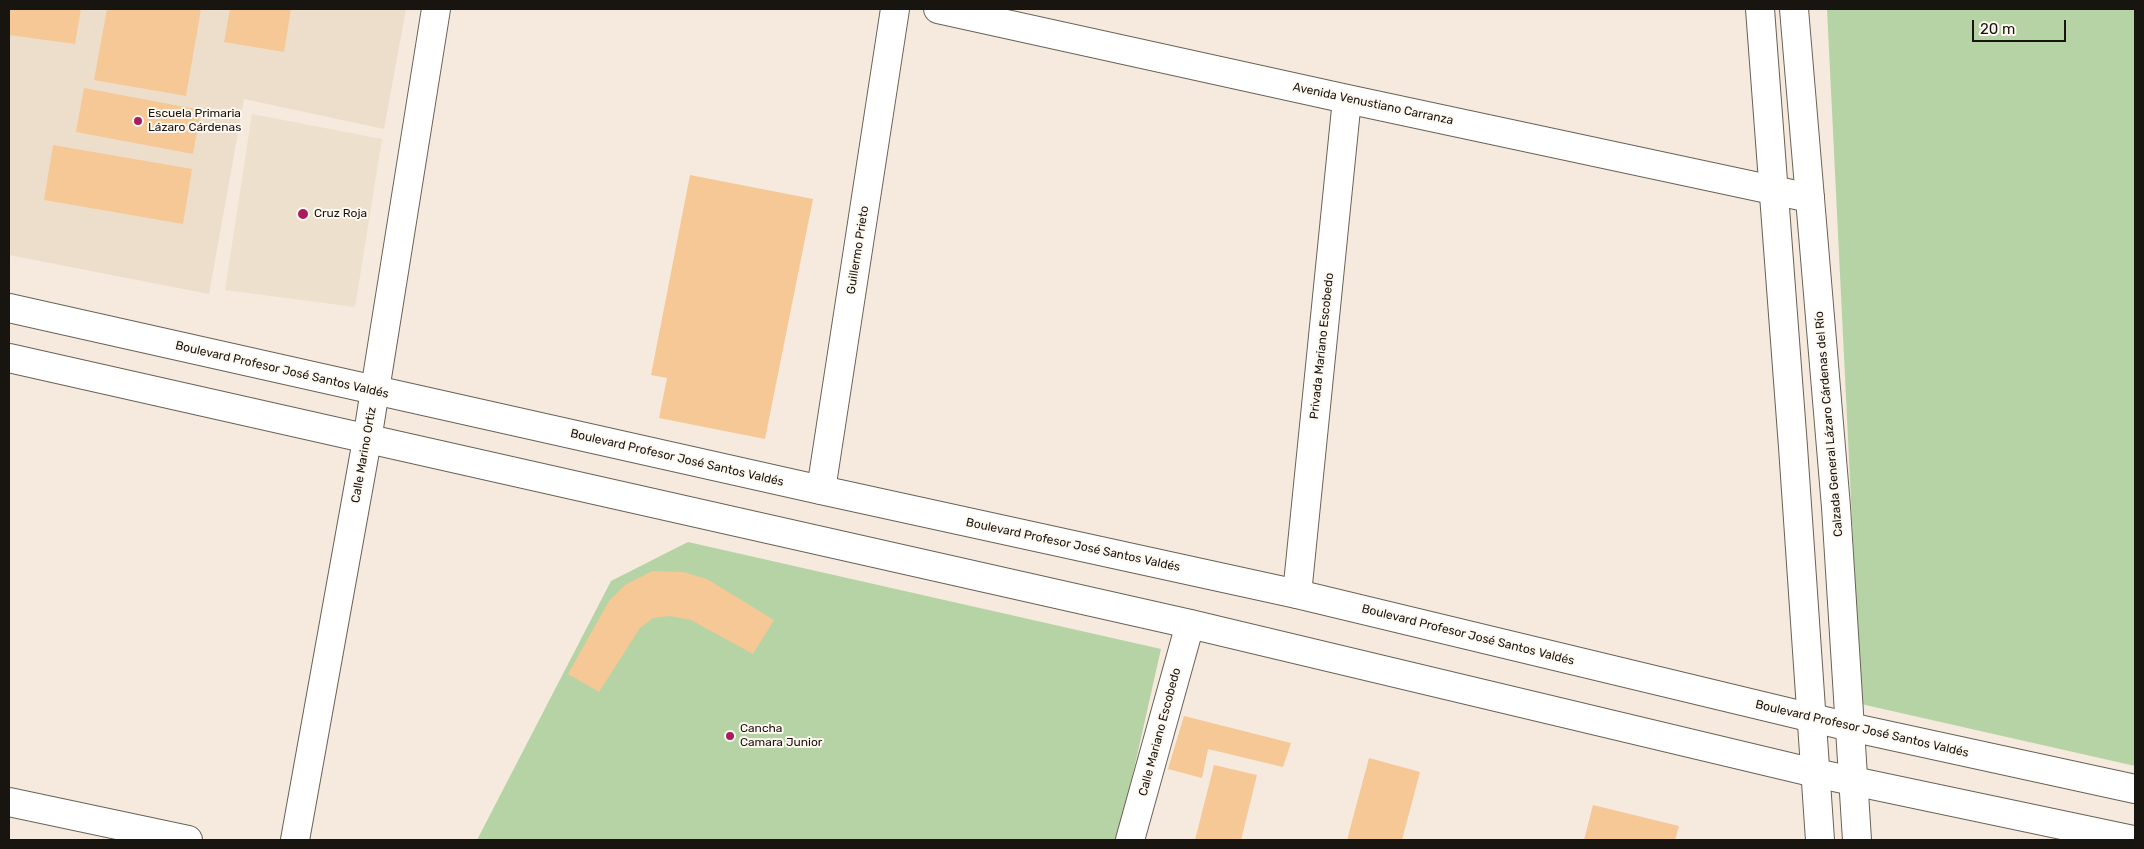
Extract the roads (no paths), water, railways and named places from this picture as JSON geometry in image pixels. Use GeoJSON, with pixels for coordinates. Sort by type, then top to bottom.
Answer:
{"type":"FeatureCollection","features":[{"type":"Feature","properties":{"kind":"street","name":"Calle Marino Ortiz"},"geometry":{"type":"LineString","coordinates":[[295,840],[367,440],[436,9]]}},
{"type":"Feature","properties":{"kind":"street","name":"Guillermo Prieto"},"geometry":{"type":"LineString","coordinates":[[821,490],[895,9]]}},
{"type":"Feature","properties":{"kind":"street","name":"Avenida Venustiano Carranza"},"geometry":{"type":"LineString","coordinates":[[938,9],[1810,198]]}},
{"type":"Feature","properties":{"kind":"street"},"geometry":{"type":"LineString","coordinates":[[1760,9],[1820,840]]}},
{"type":"Feature","properties":{"kind":"street","name":"Calzada General Lázaro Cárdenas del Río"},"geometry":{"type":"LineString","coordinates":[[1794,9],[1836,507],[1857,840]]}},
{"type":"Feature","properties":{"kind":"street","name":"Privada Mariano Escobedo"},"geometry":{"type":"LineString","coordinates":[[1297,594],[1347,99]]}},
{"type":"Feature","properties":{"kind":"street","name":"Boulevard Profesor José Santos Valdés"},"geometry":{"type":"LineString","coordinates":[[9,308],[375,391],[1297,594],[1811,718],[2135,789]]}},
{"type":"Feature","properties":{"kind":"street"},"geometry":{"type":"LineString","coordinates":[[9,358],[1190,624],[1815,773],[2133,840]]}},
{"type":"Feature","properties":{"kind":"street","name":"Calle Mariano Escobedo"},"geometry":{"type":"LineString","coordinates":[[1130,840],[1190,624]]}},
{"type":"Feature","properties":{"kind":"street"},"geometry":{"type":"LineString","coordinates":[[9,802],[188,840]]}},
{"type":"Feature","properties":{"kind":"place","name":"Escuela Primaria Lázaro Cárdenas"},"geometry":{"type":"Point","coordinates":[138,121]}},
{"type":"Feature","properties":{"kind":"place","name":"Cruz Roja"},"geometry":{"type":"Point","coordinates":[303,214]}},
{"type":"Feature","properties":{"kind":"place","name":"Cancha Camara Junior"},"geometry":{"type":"Point","coordinates":[730,736]}}]}
